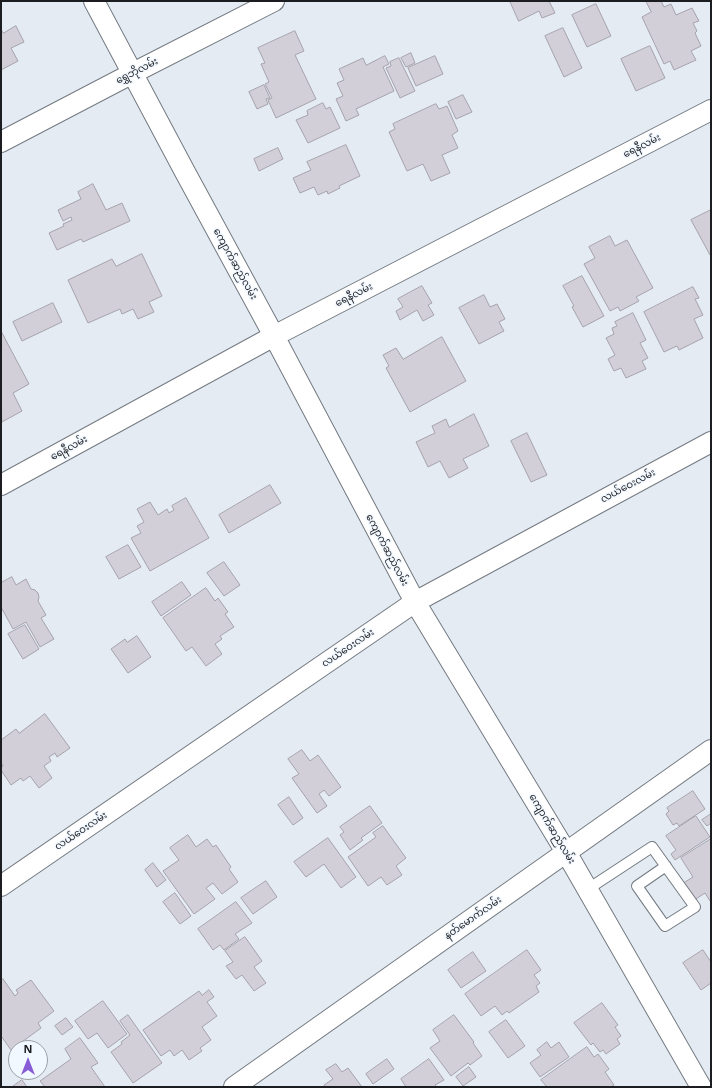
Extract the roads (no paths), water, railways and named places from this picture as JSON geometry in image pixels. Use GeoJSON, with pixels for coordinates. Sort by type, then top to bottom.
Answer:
{"type":"FeatureCollection","features":[{"type":"Feature","properties":{"kind":"street","name":"ကျောက်ဆည်လမ်း"},"geometry":{"type":"LineString","coordinates":[[94,1],[415,602],[566,852],[701,1087]]}},
{"type":"Feature","properties":{"kind":"street","name":"ရွှေဘိုလမ်း"},"geometry":{"type":"LineString","coordinates":[[1,142],[274,1]]}},
{"type":"Feature","properties":{"kind":"street","name":"ရေနီလမ်း"},"geometry":{"type":"LineString","coordinates":[[1,485],[274,336],[711,110]]}},
{"type":"Feature","properties":{"kind":"street","name":"လယ်ဝေးလမ်း"},"geometry":{"type":"LineString","coordinates":[[2,884],[415,602],[711,442]]}},
{"type":"Feature","properties":{"kind":"street","name":"နတ်မောက်လမ်း"},"geometry":{"type":"LineString","coordinates":[[234,1087],[711,750]]}},
{"type":"Feature","properties":{"kind":"lane"},"geometry":{"type":"LineString","coordinates":[[588,890],[652,847],[666,866],[695,906],[665,926],[637,886],[666,866]]}}]}
